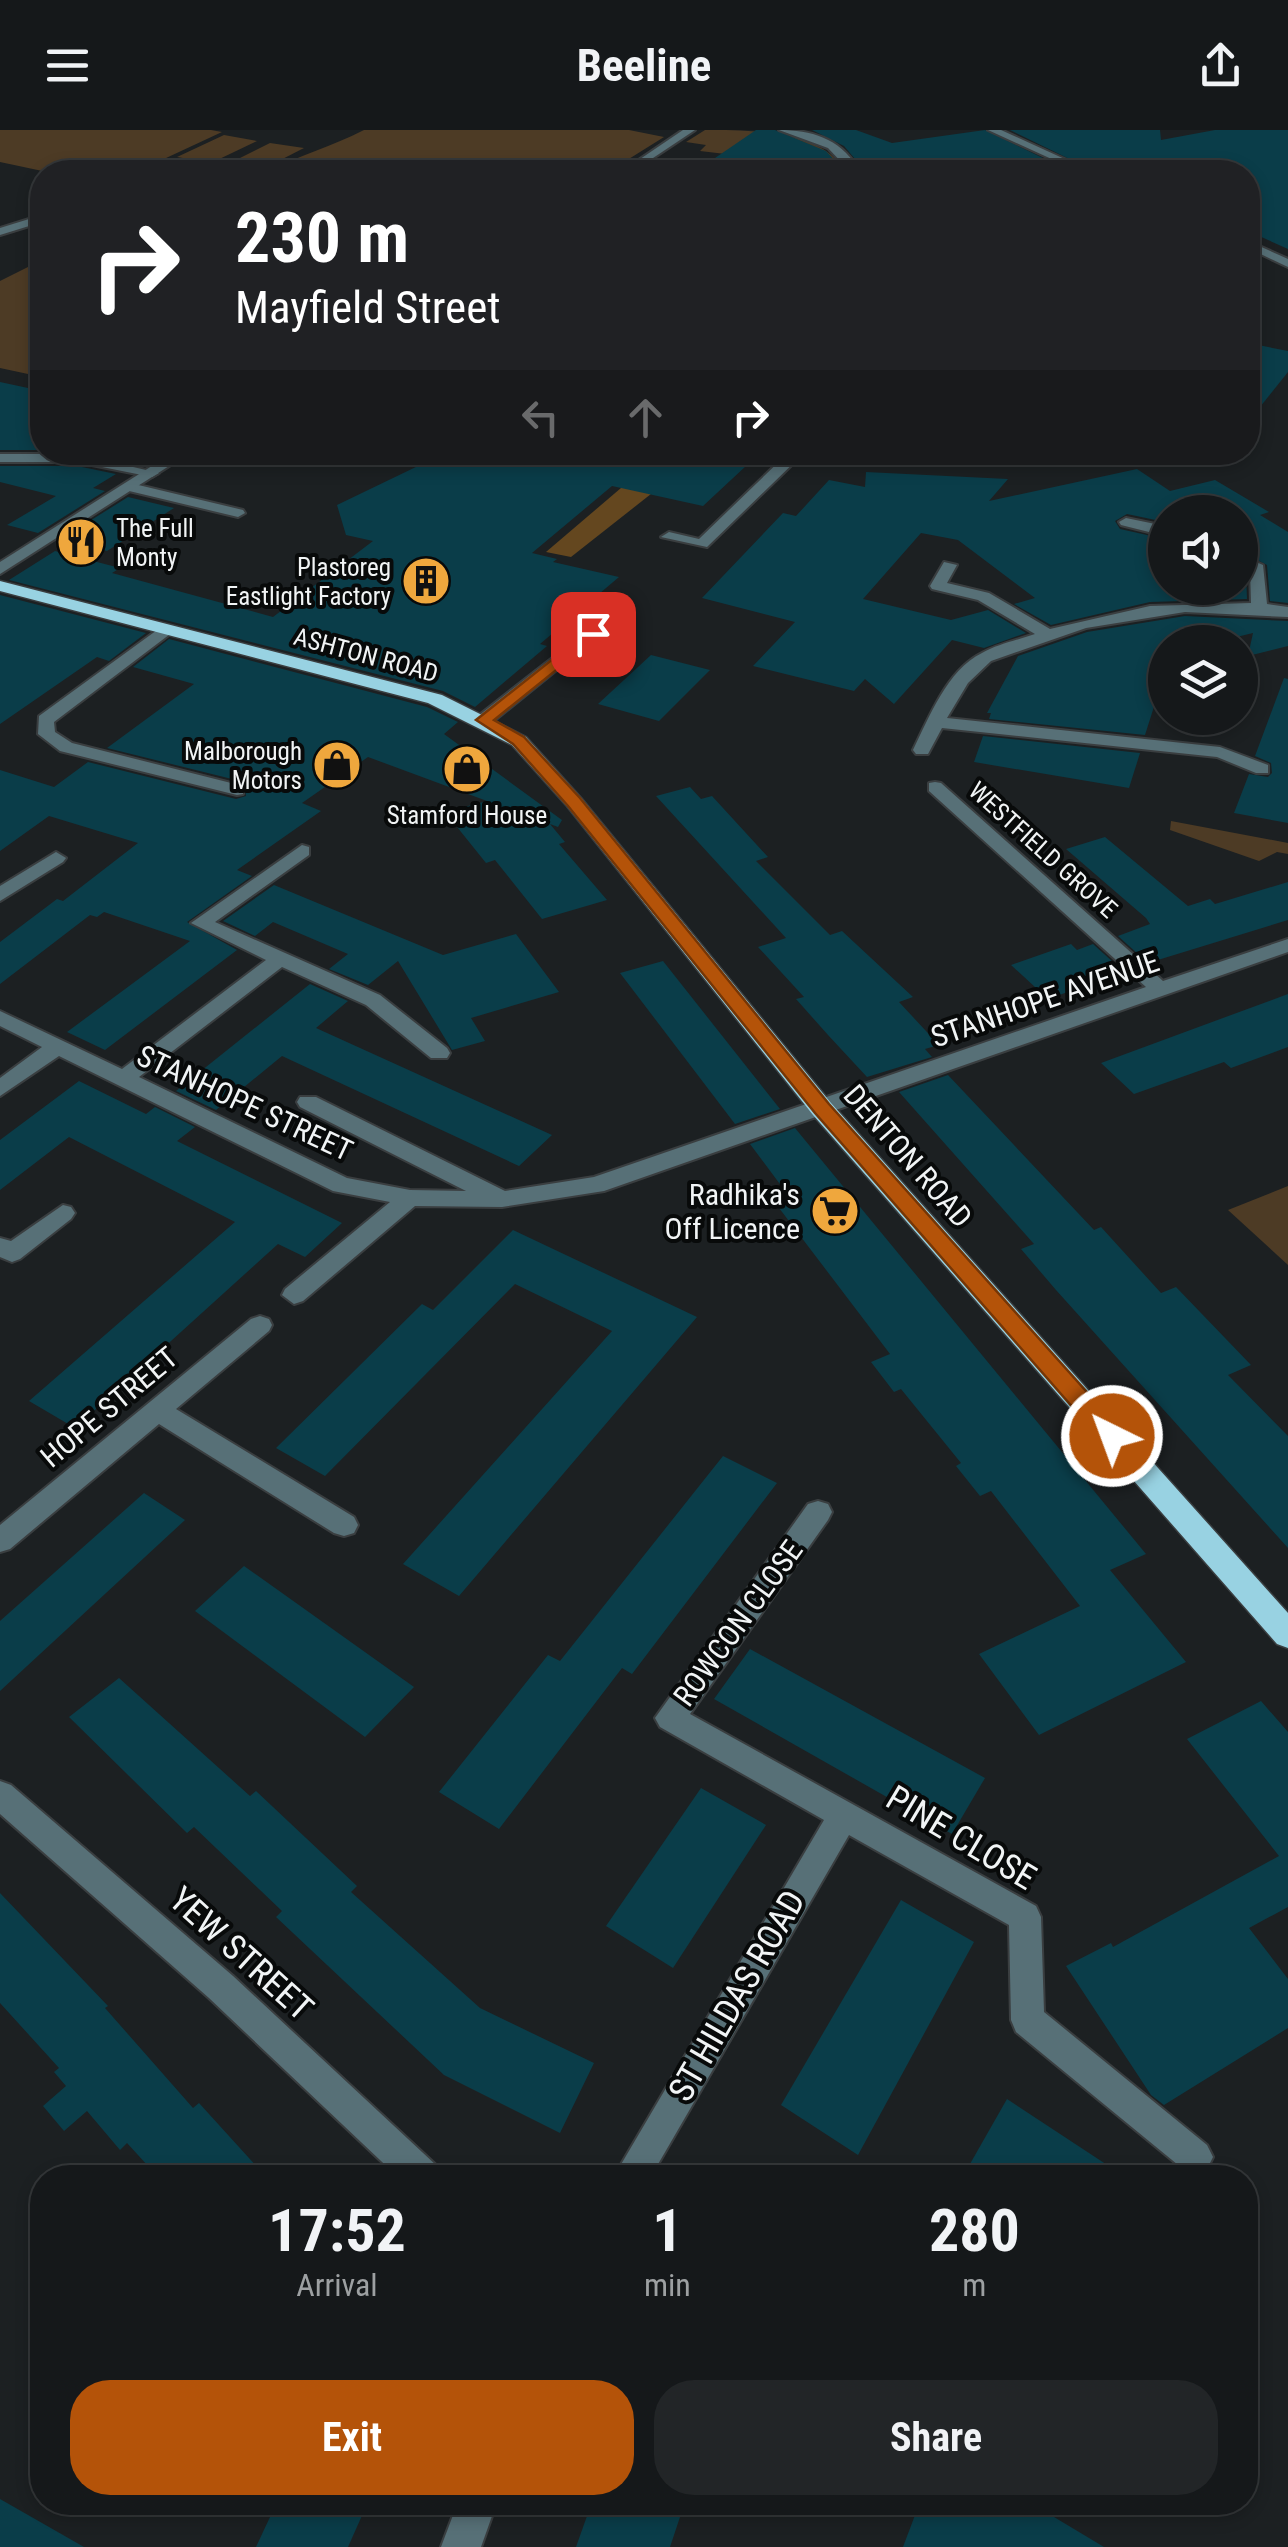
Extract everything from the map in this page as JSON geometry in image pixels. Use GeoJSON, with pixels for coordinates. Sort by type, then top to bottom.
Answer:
{"type":"FeatureCollection","features":[{"type":"Feature","properties":{"kind":"highway","name":"ASHTON ROAD"},"geometry":{"type":"LineString","coordinates":[[0,586],[436,698],[484,720]]}},
{"type":"Feature","properties":{"kind":"highway","name":"DENTON ROAD"},"geometry":{"type":"LineString","coordinates":[[484,720],[519,741],[574,802],[822,1109],[1288,1634]]}},
{"type":"Feature","properties":{"kind":"street"},"geometry":{"type":"LineString","coordinates":[[662,130],[688,132]]}},
{"type":"Feature","properties":{"kind":"street"},"geometry":{"type":"LineString","coordinates":[[784,130],[825,141],[845,153],[848,160]]}},
{"type":"Feature","properties":{"kind":"street"},"geometry":{"type":"LineString","coordinates":[[993,130],[1061,160]]}},
{"type":"Feature","properties":{"kind":"street"},"geometry":{"type":"LineString","coordinates":[[645,160],[688,132]]}},
{"type":"Feature","properties":{"kind":"street"},"geometry":{"type":"LineString","coordinates":[[0,232],[30,222]]}},
{"type":"Feature","properties":{"kind":"street"},"geometry":{"type":"LineString","coordinates":[[1260,251],[1288,263]]}},
{"type":"Feature","properties":{"kind":"street"},"geometry":{"type":"LineString","coordinates":[[0,458],[30,460]]}},
{"type":"Feature","properties":{"kind":"street"},"geometry":{"type":"LineString","coordinates":[[113,465],[152,473]]}},
{"type":"Feature","properties":{"kind":"street"},"geometry":{"type":"LineString","coordinates":[[0,569],[164,465]]}},
{"type":"Feature","properties":{"kind":"street"},"geometry":{"type":"LineString","coordinates":[[669,537],[702,544],[784,465]]}},
{"type":"Feature","properties":{"kind":"street"},"geometry":{"type":"LineString","coordinates":[[130,487],[238,513]]}},
{"type":"Feature","properties":{"kind":"street"},"geometry":{"type":"LineString","coordinates":[[1126,522],[1148,528]]}},
{"type":"Feature","properties":{"kind":"street"},"geometry":{"type":"LineString","coordinates":[[948,564],[938,586],[983,596],[1046,634]]}},
{"type":"Feature","properties":{"kind":"street"},"geometry":{"type":"LineString","coordinates":[[922,750],[950,697],[982,659],[1046,634],[1180,606],[1258,607],[1288,612]]}},
{"type":"Feature","properties":{"kind":"street"},"geometry":{"type":"LineString","coordinates":[[170,628],[46,720],[47,734],[66,747],[237,790]]}},
{"type":"Feature","properties":{"kind":"street"},"geometry":{"type":"LineString","coordinates":[[484,720],[593,634]]}},
{"type":"Feature","properties":{"kind":"street"},"geometry":{"type":"LineString","coordinates":[[936,722],[1226,745],[1262,768]]}},
{"type":"Feature","properties":{"kind":"street","name":"WESTFIELD GROVE"},"geometry":{"type":"LineString","coordinates":[[936,787],[1161,990]]}},
{"type":"Feature","properties":{"kind":"street"},"geometry":{"type":"LineString","coordinates":[[302,851],[201,923],[373,1000],[439,1053]]}},
{"type":"Feature","properties":{"kind":"street"},"geometry":{"type":"LineString","coordinates":[[0,895],[56,858]]}},
{"type":"Feature","properties":{"kind":"street","name":"STANHOPE AVENUE"},"geometry":{"type":"LineString","coordinates":[[822,1109],[1288,945]]}},
{"type":"Feature","properties":{"kind":"street"},"geometry":{"type":"LineString","coordinates":[[123,1079],[281,958]]}},
{"type":"Feature","properties":{"kind":"street","name":"STANHOPE STREET"},"geometry":{"type":"LineString","coordinates":[[0,1018],[341,1185],[410,1198],[502,1199],[596,1185],[822,1109]]}},
{"type":"Feature","properties":{"kind":"street"},"geometry":{"type":"LineString","coordinates":[[0,1089],[58,1046]]}},
{"type":"Feature","properties":{"kind":"street"},"geometry":{"type":"LineString","coordinates":[[308,1102],[502,1199]]}},
{"type":"Feature","properties":{"kind":"street"},"geometry":{"type":"LineString","coordinates":[[294,1295],[410,1198]]}},
{"type":"Feature","properties":{"kind":"street"},"geometry":{"type":"LineString","coordinates":[[0,1246],[12,1253],[62,1214]]}},
{"type":"Feature","properties":{"kind":"street","name":"HOPE STREET"},"geometry":{"type":"LineString","coordinates":[[0,1540],[260,1325]]}},
{"type":"Feature","properties":{"kind":"street"},"geometry":{"type":"LineString","coordinates":[[155,1409],[344,1525]]}},
{"type":"Feature","properties":{"kind":"street","name":"ROWCON CLOSE"},"geometry":{"type":"LineString","coordinates":[[818,1512],[670,1718],[844,1816]]}},
{"type":"Feature","properties":{"kind":"street","name":"YEW STREET"},"geometry":{"type":"LineString","coordinates":[[0,1795],[222,1987],[411,2165]]}},
{"type":"Feature","properties":{"kind":"street","name":"PINE CLOSE"},"geometry":{"type":"LineString","coordinates":[[844,1816],[1026,1917],[1028,2020],[1195,2158]]}},
{"type":"Feature","properties":{"kind":"street","name":"ST HILDAS ROAD"},"geometry":{"type":"LineString","coordinates":[[638,2165],[844,1816]]}},
{"type":"Feature","properties":{"kind":"street"},"geometry":{"type":"LineString","coordinates":[[460,2547],[473,2515]]}},
{"type":"Feature","properties":{"kind":"shaded area"},"geometry":{"type":"Polygon","coordinates":[[[0,130],[222,132],[162,160],[30,160],[30,168],[0,162],[0,130]]]}},
{"type":"Feature","properties":{"kind":"shaded area"},"geometry":{"type":"Polygon","coordinates":[[[364,130],[629,130],[664,137],[627,160],[293,160],[364,130]]]}},
{"type":"Feature","properties":{"kind":"shaded area"},"geometry":{"type":"Polygon","coordinates":[[[705,130],[761,132],[799,139],[836,160],[778,160],[700,151],[706,145],[686,142],[705,130]]]}},
{"type":"Feature","properties":{"kind":"shaded area"},"geometry":{"type":"Polygon","coordinates":[[[224,135],[257,141],[217,160],[177,157],[224,135]]]}},
{"type":"Feature","properties":{"kind":"shaded area"},"geometry":{"type":"Polygon","coordinates":[[[270,143],[304,148],[281,160],[236,160],[270,143]]]}},
{"type":"Feature","properties":{"kind":"shaded area"},"geometry":{"type":"Polygon","coordinates":[[[30,266],[30,374],[0,368],[0,281],[30,266]]]}},
{"type":"Feature","properties":{"kind":"shaded area"},"geometry":{"type":"Polygon","coordinates":[[[648,465],[688,465],[571,557],[546,552],[648,465]]]}},
{"type":"Feature","properties":{"kind":"shaded area"},"geometry":{"type":"Polygon","coordinates":[[[1171,821],[1288,843],[1288,854],[1277,852],[1259,861],[1170,830],[1171,821]]]}},
{"type":"Feature","properties":{"kind":"shaded area"},"geometry":{"type":"Polygon","coordinates":[[[1288,1186],[1288,1265],[1228,1210],[1288,1186]]]}},
{"type":"Feature","properties":{"kind":"building"},"geometry":{"type":"Polygon","coordinates":[[[756,130],[775,130],[826,151],[834,160],[730,160],[715,158],[756,130]]]}},
{"type":"Feature","properties":{"kind":"building"},"geometry":{"type":"Polygon","coordinates":[[[812,130],[856,130],[892,143],[985,130],[1047,160],[856,160],[844,146],[812,130]]]}},
{"type":"Feature","properties":{"kind":"building"},"geometry":{"type":"Polygon","coordinates":[[[1010,130],[1160,130],[1161,140],[1215,130],[1288,130],[1288,249],[1260,236],[1260,160],[1071,160],[1010,130]]]}},
{"type":"Feature","properties":{"kind":"building"},"geometry":{"type":"Polygon","coordinates":[[[1260,345],[1288,351],[1288,372],[1260,407],[1260,345]]]}},
{"type":"Feature","properties":{"kind":"building"},"geometry":{"type":"Polygon","coordinates":[[[0,382],[30,388],[30,450],[0,450],[0,382]]]}},
{"type":"Feature","properties":{"kind":"building"},"geometry":{"type":"Polygon","coordinates":[[[420,465],[747,465],[703,506],[612,486],[532,553],[557,559],[553,562],[619,577],[540,644],[547,646],[475,707],[443,691],[9,580],[55,551],[120,568],[112,573],[273,617],[373,541],[346,535],[337,505],[420,465]]]}},
{"type":"Feature","properties":{"kind":"building"},"geometry":{"type":"Polygon","coordinates":[[[0,466],[77,466],[116,474],[93,488],[105,491],[38,533],[7,525],[56,496],[0,482],[0,466]]]}},
{"type":"Feature","properties":{"kind":"building"},"geometry":{"type":"Polygon","coordinates":[[[1137,469],[1170,491],[1215,480],[1240,495],[1148,495],[1148,518],[1127,514],[1115,521],[1120,529],[1148,535],[1148,602],[1051,625],[1014,604],[1035,598],[958,540],[921,533],[863,599],[951,620],[988,610],[1026,633],[984,648],[952,640],[894,704],[865,679],[854,691],[753,666],[795,622],[702,598],[783,513],[796,516],[829,480],[865,487],[866,472],[1008,479],[989,501],[1137,469]]]}},
{"type":"Feature","properties":{"kind":"building"},"geometry":{"type":"Polygon","coordinates":[[[128,497],[174,508],[107,551],[61,539],[128,497]]]}},
{"type":"Feature","properties":{"kind":"building"},"geometry":{"type":"Polygon","coordinates":[[[1258,505],[1269,512],[1260,515],[1288,532],[1288,603],[1270,601],[1267,565],[1258,560],[1258,505]]]}},
{"type":"Feature","properties":{"kind":"building"},"geometry":{"type":"Polygon","coordinates":[[[0,595],[146,633],[109,661],[97,657],[0,724],[0,595]]]}},
{"type":"Feature","properties":{"kind":"building"},"geometry":{"type":"Polygon","coordinates":[[[1185,616],[1288,621],[1288,646],[1258,654],[1258,625],[1148,625],[1145,735],[989,719],[991,713],[987,713],[1018,656],[1087,632],[1185,616]]]}},
{"type":"Feature","properties":{"kind":"building"},"geometry":{"type":"Polygon","coordinates":[[[169,639],[427,707],[458,722],[444,734],[562,820],[558,827],[550,824],[565,842],[559,844],[607,900],[542,919],[495,860],[486,863],[445,812],[487,801],[368,757],[302,803],[321,811],[237,870],[252,876],[187,922],[237,950],[105,1050],[67,1032],[190,941],[104,912],[97,917],[90,915],[0,984],[0,942],[57,899],[63,901],[138,843],[49,816],[0,851],[0,770],[54,787],[88,762],[236,799],[246,796],[244,782],[107,748],[194,684],[133,667],[169,639]]]}},
{"type":"Feature","properties":{"kind":"building"},"geometry":{"type":"Polygon","coordinates":[[[651,655],[710,670],[659,721],[598,704],[651,655]]]}},
{"type":"Feature","properties":{"kind":"building"},"geometry":{"type":"Polygon","coordinates":[[[1284,678],[1288,679],[1288,823],[1234,813],[1249,774],[1268,777],[1272,773],[1271,763],[1255,756],[1284,678]]]}},
{"type":"Feature","properties":{"kind":"building"},"geometry":{"type":"Polygon","coordinates":[[[983,736],[1140,753],[1129,788],[974,762],[983,736]]]}},
{"type":"Feature","properties":{"kind":"building"},"geometry":{"type":"Polygon","coordinates":[[[690,787],[701,799],[712,796],[768,857],[756,861],[830,935],[842,931],[913,997],[899,1002],[939,1045],[925,1049],[932,1057],[867,1077],[828,1035],[796,999],[804,997],[758,947],[786,938],[656,796],[690,787]]]}},
{"type":"Feature","properties":{"kind":"building"},"geometry":{"type":"Polygon","coordinates":[[[1105,837],[1188,906],[1210,899],[1215,904],[1288,882],[1288,920],[1148,963],[1118,936],[1150,924],[1146,918],[1066,849],[1105,837]]]}},
{"type":"Feature","properties":{"kind":"building"},"geometry":{"type":"Polygon","coordinates":[[[274,885],[443,955],[516,934],[559,992],[471,1018],[485,1041],[452,1050],[398,961],[368,985],[329,969],[348,954],[273,922],[255,936],[223,921],[274,885]]]}},
{"type":"Feature","properties":{"kind":"building"},"geometry":{"type":"Polygon","coordinates":[[[1071,944],[1077,950],[1093,944],[1124,972],[1048,999],[1011,965],[1071,944]]]}},
{"type":"Feature","properties":{"kind":"building"},"geometry":{"type":"Polygon","coordinates":[[[663,961],[780,1109],[735,1124],[620,973],[663,961]]]}},
{"type":"Feature","properties":{"kind":"building"},"geometry":{"type":"Polygon","coordinates":[[[310,984],[348,1001],[316,1028],[552,1135],[519,1166],[282,1056],[216,1110],[176,1091],[310,984]]]}},
{"type":"Feature","properties":{"kind":"building"},"geometry":{"type":"Polygon","coordinates":[[[1288,994],[1288,1047],[1231,1068],[1224,1062],[1134,1094],[1101,1063],[1288,994]]]}},
{"type":"Feature","properties":{"kind":"building"},"geometry":{"type":"Polygon","coordinates":[[[948,1075],[1094,1230],[1101,1227],[1161,1293],[1176,1287],[1251,1365],[1228,1375],[1288,1436],[1288,1548],[1021,1249],[1034,1244],[899,1092],[948,1075]]]}},
{"type":"Feature","properties":{"kind":"building"},"geometry":{"type":"Polygon","coordinates":[[[79,1081],[146,1114],[155,1107],[195,1127],[177,1141],[342,1223],[305,1257],[278,1244],[75,1428],[29,1401],[235,1222],[69,1137],[0,1190],[0,1140],[79,1081]]]}},
{"type":"Feature","properties":{"kind":"building"},"geometry":{"type":"Polygon","coordinates":[[[795,1128],[1146,1554],[1110,1570],[1186,1662],[1039,1735],[979,1654],[1080,1606],[991,1491],[980,1496],[956,1466],[961,1463],[901,1389],[894,1392],[871,1362],[890,1354],[776,1204],[791,1199],[750,1144],[795,1128]]]}},
{"type":"Feature","properties":{"kind":"building"},"geometry":{"type":"Polygon","coordinates":[[[513,1230],[697,1317],[459,1596],[403,1564],[612,1331],[515,1284],[325,1476],[276,1448],[422,1304],[433,1310],[513,1230]]]}},
{"type":"Feature","properties":{"kind":"building"},"geometry":{"type":"Polygon","coordinates":[[[723,1456],[777,1483],[632,1674],[622,1668],[499,1829],[439,1792],[548,1655],[560,1661],[723,1456]]]}},
{"type":"Feature","properties":{"kind":"building"},"geometry":{"type":"Polygon","coordinates":[[[144,1493],[185,1520],[0,1691],[0,1621],[144,1493]]]}},
{"type":"Feature","properties":{"kind":"building"},"geometry":{"type":"Polygon","coordinates":[[[244,1566],[414,1687],[365,1737],[195,1611],[244,1566]]]}},
{"type":"Feature","properties":{"kind":"building"},"geometry":{"type":"Polygon","coordinates":[[[750,1649],[985,1778],[952,1834],[714,1699],[750,1649]]]}},
{"type":"Feature","properties":{"kind":"building"},"geometry":{"type":"Polygon","coordinates":[[[119,1678],[250,1796],[256,1791],[357,1886],[351,1892],[480,2008],[594,2063],[560,2133],[444,2075],[276,1917],[282,1911],[194,1827],[187,1833],[69,1717],[119,1678]]]}},
{"type":"Feature","properties":{"kind":"building"},"geometry":{"type":"Polygon","coordinates":[[[1261,1701],[1288,1732],[1288,1907],[1249,1928],[1288,1979],[1288,2028],[1164,2105],[1151,2095],[1066,1966],[1111,1943],[1113,1947],[1279,1856],[1187,1739],[1261,1701]]]}},
{"type":"Feature","properties":{"kind":"building"},"geometry":{"type":"Polygon","coordinates":[[[701,1788],[766,1825],[673,1968],[606,1926],[701,1788]]]}},
{"type":"Feature","properties":{"kind":"building"},"geometry":{"type":"Polygon","coordinates":[[[0,1893],[108,2006],[105,2008],[193,2108],[199,2103],[255,2165],[147,2165],[127,2143],[120,2150],[87,2111],[64,2131],[43,2106],[66,2086],[54,2072],[59,2068],[0,2003],[0,1893]]]}},
{"type":"Feature","properties":{"kind":"building"},"geometry":{"type":"Polygon","coordinates":[[[901,1900],[974,1942],[858,2155],[781,2105],[901,1900]]]}},
{"type":"Feature","properties":{"kind":"building"},"geometry":{"type":"Polygon","coordinates":[[[1007,2099],[1107,2165],[969,2165],[1007,2099]]]}},
{"type":"Feature","properties":{"kind":"building"},"geometry":{"type":"Polygon","coordinates":[[[0,2499],[84,2547],[0,2547],[0,2499]]]}},
{"type":"Feature","properties":{"kind":"building"},"geometry":{"type":"Polygon","coordinates":[[[271,2515],[362,2515],[348,2547],[256,2547],[271,2515]]]}},
{"type":"Feature","properties":{"kind":"building"},"geometry":{"type":"Polygon","coordinates":[[[587,2515],[681,2515],[670,2547],[576,2547],[587,2515]]]}},
{"type":"Feature","properties":{"kind":"building"},"geometry":{"type":"Polygon","coordinates":[[[915,2515],[1051,2515],[1104,2547],[903,2547],[915,2515]]]}},
{"type":"Feature","properties":{"kind":"place","name":"The Full Monty"},"geometry":{"type":"Point","coordinates":[81,542]}},
{"type":"Feature","properties":{"kind":"place","name":"Plastoreg Eastlight Factory"},"geometry":{"type":"Point","coordinates":[426,581]}},
{"type":"Feature","properties":{"kind":"place","name":"Malborough Motors"},"geometry":{"type":"Point","coordinates":[337,765]}},
{"type":"Feature","properties":{"kind":"place","name":"Stamford House"},"geometry":{"type":"Point","coordinates":[467,769]}},
{"type":"Feature","properties":{"kind":"place","name":"Radhika's Off Licence"},"geometry":{"type":"Point","coordinates":[835,1211]}},
{"type":"Feature","properties":{"kind":"route"},"geometry":{"type":"LineString","coordinates":[[593,634],[484,720],[519,741],[574,802],[822,1109],[1112,1436]]}}]}
